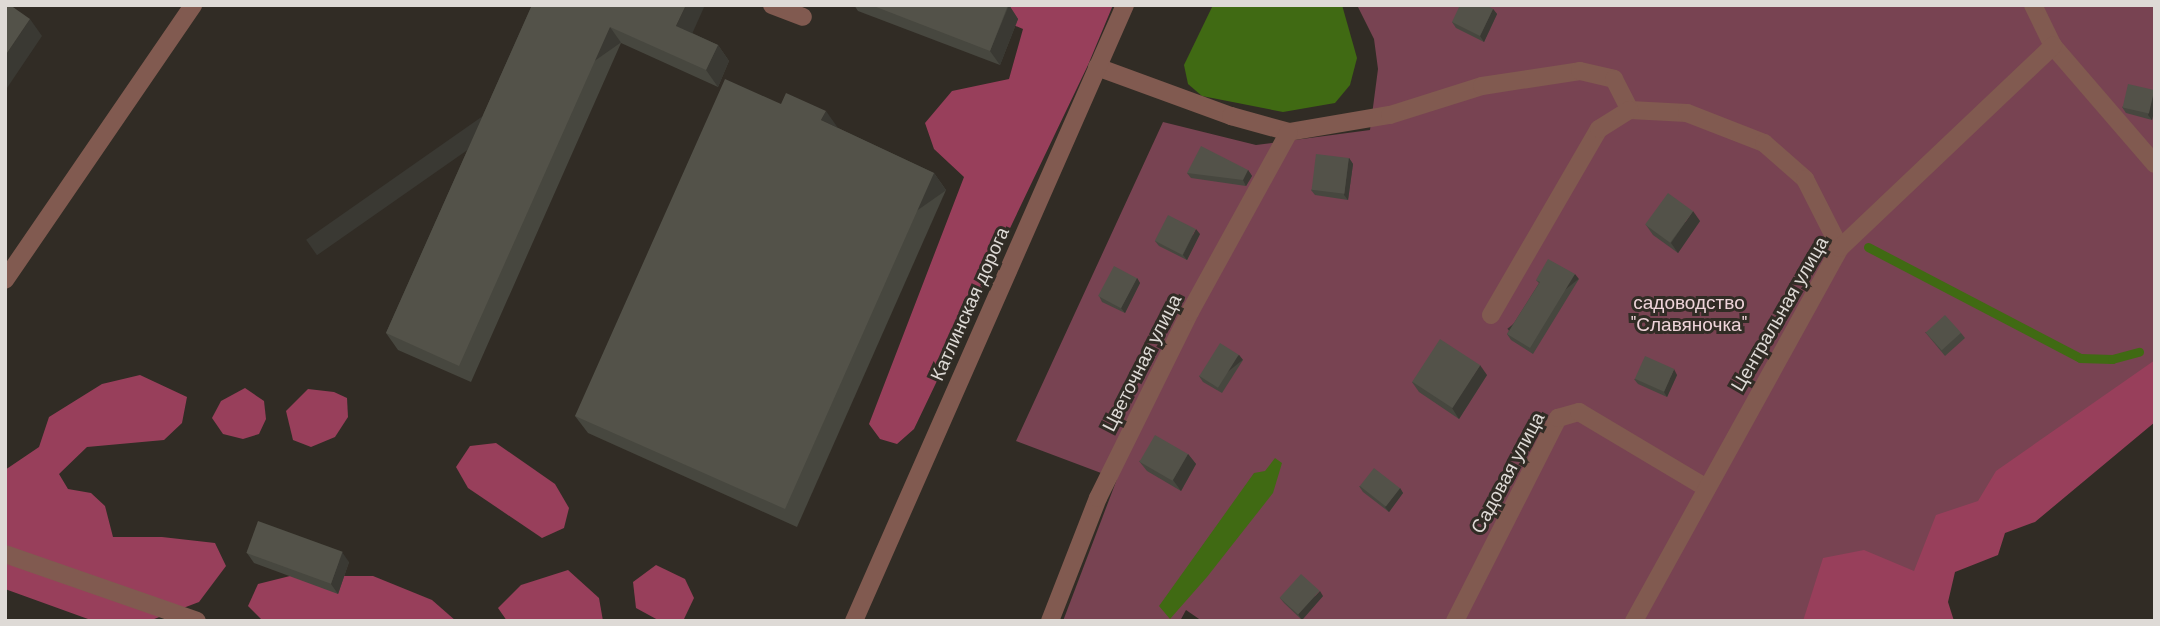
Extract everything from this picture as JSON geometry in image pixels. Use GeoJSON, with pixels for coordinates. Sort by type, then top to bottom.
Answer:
{"type":"FeatureCollection","features":[{"type":"Feature","properties":{"kind":"street"},"geometry":{"type":"LineString","coordinates":[[5,280],[193,5]]}},
{"type":"Feature","properties":{"kind":"street"},"geometry":{"type":"LineString","coordinates":[[772,5],[803,17]]}},
{"type":"Feature","properties":{"kind":"street","name":"Катлинская дорога"},"geometry":{"type":"LineString","coordinates":[[854,621],[1125,5]]}},
{"type":"Feature","properties":{"kind":"street"},"geometry":{"type":"LineString","coordinates":[[2033,5],[2053,46],[2155,164]]}},
{"type":"Feature","properties":{"kind":"street","name":"Центральная улица"},"geometry":{"type":"LineString","coordinates":[[1633,621],[1840,248],[2053,46]]}},
{"type":"Feature","properties":{"kind":"street"},"geometry":{"type":"LineString","coordinates":[[1097,67],[1231,117],[1289,132],[1390,115],[1482,86],[1580,71],[1614,79],[1630,110]]}},
{"type":"Feature","properties":{"kind":"street"},"geometry":{"type":"LineString","coordinates":[[1491,315],[1599,129],[1630,110],[1687,113],[1764,142],[1805,178],[1840,248]]}},
{"type":"Feature","properties":{"kind":"street","name":"Цветочная улица"},"geometry":{"type":"LineString","coordinates":[[1050,621],[1098,498],[1190,312],[1289,132]]}},
{"type":"Feature","properties":{"kind":"street","name":"Садовая улица"},"geometry":{"type":"LineString","coordinates":[[1455,621],[1558,418],[1579,412],[1705,487]]}},
{"type":"Feature","properties":{"kind":"street"},"geometry":{"type":"LineString","coordinates":[[5,554],[197,621]]}},
{"type":"Feature","properties":{"kind":"green space","name":"садоводство \"Славяночка\""},"geometry":{"type":"Polygon","coordinates":[[[1357,5],[2155,5],[2155,361],[1881,621],[1202,621],[1186,610],[1180,621],[1063,621],[1117,479],[1016,441],[1163,122],[1256,145],[1370,130],[1378,69],[1374,39],[1357,5]]]}},
{"type":"Feature","properties":{"kind":"shaded area"},"geometry":{"type":"Polygon","coordinates":[[[965,5],[1113,5],[1088,65],[914,429],[897,444],[880,439],[869,424],[964,177],[934,149],[925,123],[952,91],[1009,79],[1023,29],[965,5]]]}},
{"type":"Feature","properties":{"kind":"shaded area"},"geometry":{"type":"Polygon","coordinates":[[[1213,5],[1342,5],[1357,58],[1350,85],[1335,103],[1283,112],[1202,96],[1188,84],[1184,65],[1213,5]]]}},
{"type":"Feature","properties":{"kind":"shaded area"},"geometry":{"type":"Polygon","coordinates":[[[2155,360],[2155,422],[2035,522],[2005,533],[1998,555],[1955,572],[1948,602],[1954,621],[1803,621],[1823,558],[1864,550],[1914,571],[1936,515],[1978,501],[1996,471],[2155,360]]]}},
{"type":"Feature","properties":{"kind":"shaded area"},"geometry":{"type":"Polygon","coordinates":[[[140,375],[187,397],[182,423],[164,440],[87,447],[59,474],[68,489],[91,493],[105,506],[113,537],[162,537],[215,543],[226,566],[199,602],[149,621],[88,619],[5,589],[5,470],[39,447],[49,417],[102,384],[140,375]]]}},
{"type":"Feature","properties":{"kind":"shaded area"},"geometry":{"type":"Polygon","coordinates":[[[245,388],[264,401],[266,419],[259,434],[243,439],[223,434],[212,418],[221,401],[245,388]]]}},
{"type":"Feature","properties":{"kind":"shaded area"},"geometry":{"type":"Polygon","coordinates":[[[308,389],[334,392],[347,398],[348,417],[335,437],[311,447],[293,440],[286,411],[308,389]]]}},
{"type":"Feature","properties":{"kind":"shaded area"},"geometry":{"type":"Polygon","coordinates":[[[496,443],[555,484],[569,508],[564,528],[542,538],[468,488],[456,467],[470,446],[496,443]]]}},
{"type":"Feature","properties":{"kind":"shaded area"},"geometry":{"type":"Polygon","coordinates":[[[1275,458],[1282,463],[1273,493],[1170,619],[1159,606],[1254,473],[1265,471],[1275,458]]]}},
{"type":"Feature","properties":{"kind":"shaded area"},"geometry":{"type":"Polygon","coordinates":[[[656,565],[685,579],[694,598],[684,619],[658,620],[636,608],[633,582],[656,565]]]}},
{"type":"Feature","properties":{"kind":"shaded area"},"geometry":{"type":"Polygon","coordinates":[[[568,570],[599,598],[603,621],[507,621],[498,608],[521,585],[568,570]]]}},
{"type":"Feature","properties":{"kind":"shaded area"},"geometry":{"type":"Polygon","coordinates":[[[290,576],[373,576],[432,600],[456,621],[263,621],[248,606],[258,584],[290,576]]]}},
{"type":"Feature","properties":{"kind":"building"},"geometry":{"type":"Polygon","coordinates":[[[5,5],[10,5],[30,19],[5,56],[5,5]]]}},
{"type":"Feature","properties":{"kind":"building"},"geometry":{"type":"Polygon","coordinates":[[[532,5],[686,5],[676,26],[718,45],[706,70],[610,27],[459,366],[386,333],[532,5]]]}},
{"type":"Feature","properties":{"kind":"building"},"geometry":{"type":"Polygon","coordinates":[[[871,5],[1008,5],[990,51],[871,5]]]}},
{"type":"Feature","properties":{"kind":"building"},"geometry":{"type":"Polygon","coordinates":[[[1460,5],[1486,5],[1493,9],[1480,36],[1452,22],[1460,5]]]}},
{"type":"Feature","properties":{"kind":"building"},"geometry":{"type":"Polygon","coordinates":[[[725,79],[781,104],[786,93],[826,111],[821,120],[934,173],[785,509],[575,416],[725,79]]]}},
{"type":"Feature","properties":{"kind":"building"},"geometry":{"type":"Polygon","coordinates":[[[2128,84],[2154,90],[2149,113],[2123,107],[2128,84]]]}},
{"type":"Feature","properties":{"kind":"building"},"geometry":{"type":"Polygon","coordinates":[[[1201,146],[1248,170],[1243,180],[1187,173],[1201,146]]]}},
{"type":"Feature","properties":{"kind":"building"},"geometry":{"type":"Polygon","coordinates":[[[1316,154],[1349,158],[1344,194],[1312,190],[1316,154]]]}},
{"type":"Feature","properties":{"kind":"building"},"geometry":{"type":"Polygon","coordinates":[[[1668,193],[1693,211],[1670,243],[1645,225],[1668,193]]]}},
{"type":"Feature","properties":{"kind":"building"},"geometry":{"type":"Polygon","coordinates":[[[1168,215],[1196,229],[1182,255],[1155,241],[1168,215]]]}},
{"type":"Feature","properties":{"kind":"building"},"geometry":{"type":"Polygon","coordinates":[[[1548,259],[1575,274],[1530,348],[1507,334],[1540,282],[1536,280],[1548,259]]]}},
{"type":"Feature","properties":{"kind":"building"},"geometry":{"type":"Polygon","coordinates":[[[1114,266],[1137,278],[1121,308],[1098,296],[1114,266]]]}},
{"type":"Feature","properties":{"kind":"building"},"geometry":{"type":"Polygon","coordinates":[[[1945,315],[1961,333],[1942,350],[1926,332],[1945,315]]]}},
{"type":"Feature","properties":{"kind":"building"},"geometry":{"type":"Polygon","coordinates":[[[1440,339],[1480,365],[1452,408],[1412,382],[1440,339]]]}},
{"type":"Feature","properties":{"kind":"building"},"geometry":{"type":"Polygon","coordinates":[[[1220,343],[1239,355],[1218,388],[1199,376],[1220,343]]]}},
{"type":"Feature","properties":{"kind":"building"},"geometry":{"type":"Polygon","coordinates":[[[1645,356],[1674,369],[1664,392],[1635,379],[1645,356]]]}},
{"type":"Feature","properties":{"kind":"building"},"geometry":{"type":"Polygon","coordinates":[[[1155,435],[1188,454],[1172,481],[1140,462],[1155,435]]]}},
{"type":"Feature","properties":{"kind":"building"},"geometry":{"type":"Polygon","coordinates":[[[1374,468],[1400,488],[1386,506],[1360,486],[1374,468]]]}},
{"type":"Feature","properties":{"kind":"building"},"geometry":{"type":"Polygon","coordinates":[[[258,521],[343,552],[331,584],[246,553],[258,521]]]}},
{"type":"Feature","properties":{"kind":"building"},"geometry":{"type":"Polygon","coordinates":[[[1301,574],[1320,591],[1298,615],[1280,598],[1301,574]]]}},
{"type":"Feature","properties":{"kind":"waterway"},"geometry":{"type":"LineString","coordinates":[[1868,247],[2080,358],[2112,359],[2139,352]]}}]}
